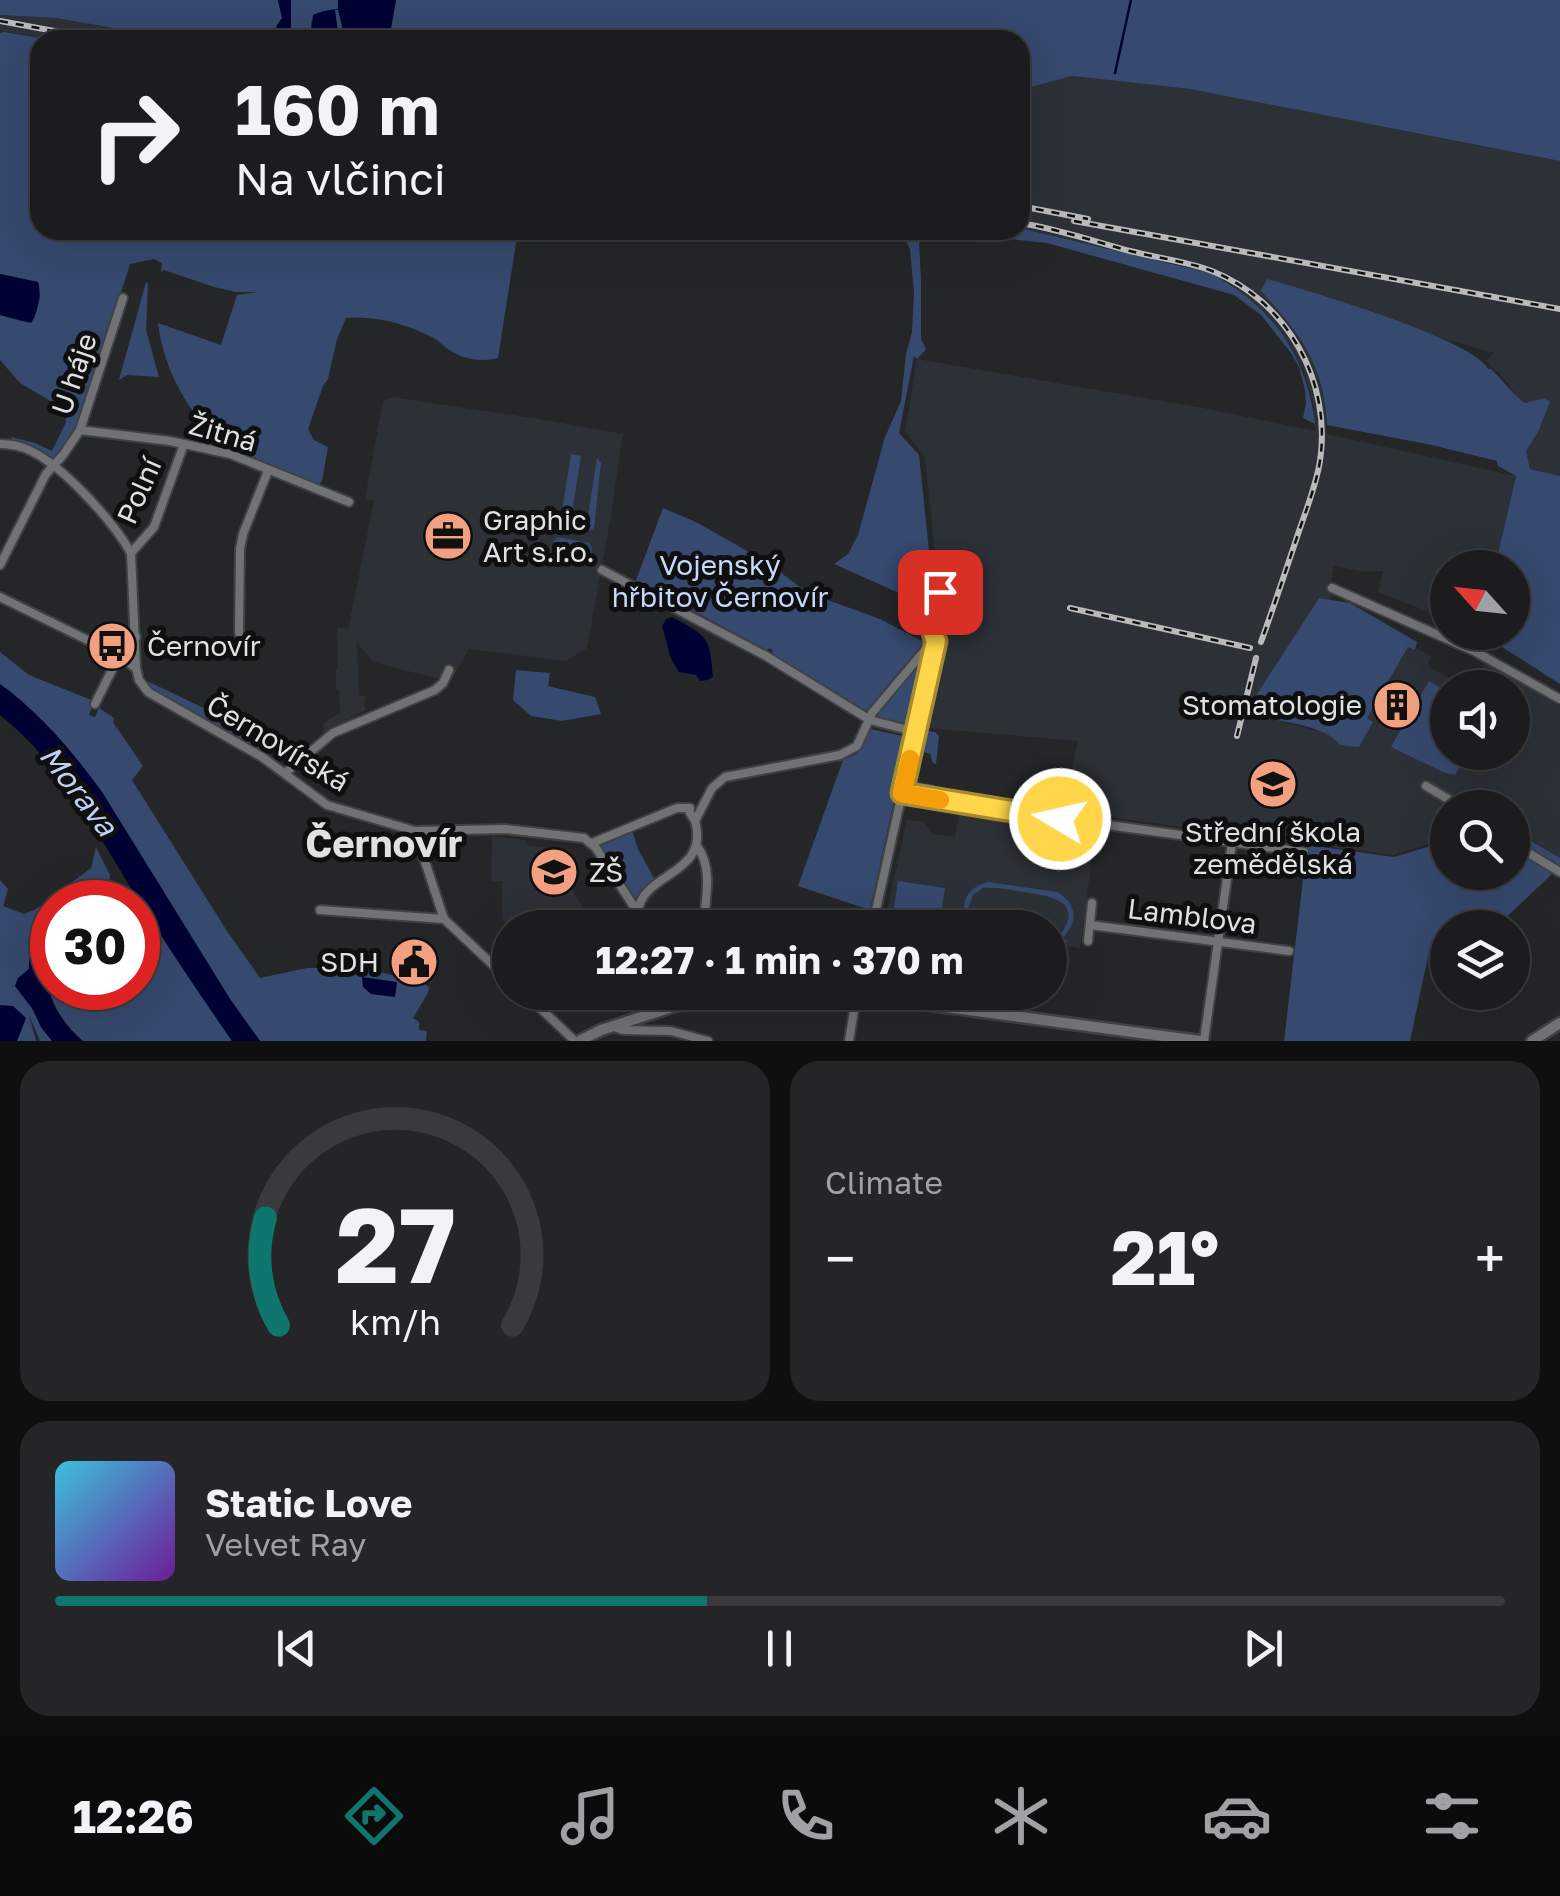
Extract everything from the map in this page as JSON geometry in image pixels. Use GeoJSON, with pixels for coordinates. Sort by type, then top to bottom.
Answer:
{"type":"FeatureCollection","features":[{"type":"Feature","properties":{"kind":"street","name":"U háje"},"geometry":{"type":"LineString","coordinates":[[0,565],[43,479],[80,430],[123,298]]}},
{"type":"Feature","properties":{"kind":"street","name":"Žitná"},"geometry":{"type":"LineString","coordinates":[[80,430],[230,454],[349,502]]}},
{"type":"Feature","properties":{"kind":"street"},"geometry":{"type":"LineString","coordinates":[[0,444],[26,448],[53,465],[115,528],[132,553],[136,668]]}},
{"type":"Feature","properties":{"kind":"street","name":"Polní"},"geometry":{"type":"LineString","coordinates":[[132,553],[154,527],[184,444]]}},
{"type":"Feature","properties":{"kind":"street"},"geometry":{"type":"LineString","coordinates":[[239,633],[240,548],[268,470]]}},
{"type":"Feature","properties":{"kind":"street"},"geometry":{"type":"LineString","coordinates":[[602,570],[766,656],[870,720],[916,732]]}},
{"type":"Feature","properties":{"kind":"street"},"geometry":{"type":"LineString","coordinates":[[1332,588],[1474,651],[1560,699]]}},
{"type":"Feature","properties":{"kind":"street"},"geometry":{"type":"LineString","coordinates":[[936,641],[932,633],[940,592],[970,595]]}},
{"type":"Feature","properties":{"kind":"street"},"geometry":{"type":"LineString","coordinates":[[876,910],[936,641],[955,608],[956,596]]}},
{"type":"Feature","properties":{"kind":"street","name":"Černovírská"},"geometry":{"type":"LineString","coordinates":[[0,598],[117,655],[136,668],[148,692],[262,757],[328,804],[415,831],[505,830],[576,836],[592,843]]}},
{"type":"Feature","properties":{"kind":"street"},"geometry":{"type":"LineString","coordinates":[[94,704],[120,640],[136,637]]}},
{"type":"Feature","properties":{"kind":"street"},"geometry":{"type":"LineString","coordinates":[[695,821],[714,784],[725,777],[849,752],[857,746],[872,713],[936,641]]}},
{"type":"Feature","properties":{"kind":"street"},"geometry":{"type":"LineString","coordinates":[[285,773],[333,733],[435,690],[449,670]]}},
{"type":"Feature","properties":{"kind":"street"},"geometry":{"type":"LineString","coordinates":[[1426,786],[1433,790]]}},
{"type":"Feature","properties":{"kind":"street"},"geometry":{"type":"LineString","coordinates":[[902,793],[1304,852]]}},
{"type":"Feature","properties":{"kind":"street"},"geometry":{"type":"LineString","coordinates":[[636,910],[592,843],[677,808],[700,811]]}},
{"type":"Feature","properties":{"kind":"street"},"geometry":{"type":"LineString","coordinates":[[639,910],[643,898],[687,861],[697,846],[695,821],[687,808]]}},
{"type":"Feature","properties":{"kind":"street"},"geometry":{"type":"LineString","coordinates":[[415,831],[444,920],[492,964]]}},
{"type":"Feature","properties":{"kind":"street"},"geometry":{"type":"LineString","coordinates":[[974,1010],[1202,1041],[1232,843]]}},
{"type":"Feature","properties":{"kind":"street"},"geometry":{"type":"LineString","coordinates":[[697,846],[707,875],[704,910]]}},
{"type":"Feature","properties":{"kind":"street"},"geometry":{"type":"LineString","coordinates":[[1530,854],[1560,872]]}},
{"type":"Feature","properties":{"kind":"street","name":"Lamblova"},"geometry":{"type":"LineString","coordinates":[[1088,941],[1092,904]]}},
{"type":"Feature","properties":{"kind":"street"},"geometry":{"type":"LineString","coordinates":[[320,910],[444,920]]}},
{"type":"Feature","properties":{"kind":"street","name":"Lamblova"},"geometry":{"type":"LineString","coordinates":[[1090,925],[1289,952]]}},
{"type":"Feature","properties":{"kind":"street"},"geometry":{"type":"LineString","coordinates":[[543,1010],[577,1041],[664,1010]]}},
{"type":"Feature","properties":{"kind":"street"},"geometry":{"type":"LineString","coordinates":[[650,1010],[651,1014]]}},
{"type":"Feature","properties":{"kind":"street"},"geometry":{"type":"LineString","coordinates":[[848,1041],[854,1010]]}},
{"type":"Feature","properties":{"kind":"street"},"geometry":{"type":"LineString","coordinates":[[1532,1041],[1560,1023]]}},
{"type":"Feature","properties":{"kind":"street"},"geometry":{"type":"LineString","coordinates":[[618,1028],[668,1030],[712,1041]]}},
{"type":"Feature","properties":{"kind":"shaded area"},"geometry":{"type":"Polygon","coordinates":[[[0,15],[56,18],[125,30],[30,30],[30,36],[0,31],[0,15]]]}},
{"type":"Feature","properties":{"kind":"shaded area"},"geometry":{"type":"Polygon","coordinates":[[[1072,76],[1190,89],[1560,161],[1560,476],[1530,469],[1526,451],[1538,432],[1544,398],[1525,403],[1518,399],[1486,360],[1494,353],[1266,280],[1262,291],[1295,328],[1312,355],[1325,401],[1327,434],[1516,476],[1499,550],[1430,550],[1430,612],[1378,592],[1383,571],[1334,566],[1330,600],[1318,599],[1245,716],[1322,732],[1358,747],[1373,723],[1366,718],[1408,647],[1417,648],[1431,656],[1428,666],[1435,670],[1430,670],[1430,770],[1530,770],[1530,689],[1560,706],[1560,868],[1530,850],[1530,790],[1424,788],[1430,792],[1430,843],[1393,855],[1063,811],[1078,741],[927,728],[948,632],[962,606],[958,591],[938,584],[925,457],[905,432],[917,359],[1315,431],[1313,404],[1303,370],[1290,345],[1270,319],[1228,282],[1210,272],[1030,230],[1030,87],[1072,76]]]}},
{"type":"Feature","properties":{"kind":"shaded area"},"geometry":{"type":"Polygon","coordinates":[[[392,397],[623,434],[587,648],[566,661],[469,649],[450,682],[373,662],[357,643],[359,696],[366,696],[366,710],[324,733],[323,723],[340,713],[336,689],[337,627],[348,629],[374,501],[365,499],[383,401],[392,397]]]}},
{"type":"Feature","properties":{"kind":"shaded area"},"geometry":{"type":"Polygon","coordinates":[[[959,813],[1095,835],[1080,948],[1067,946],[1067,910],[887,910],[907,820],[924,822],[933,834],[955,837],[959,813]]]}},
{"type":"Feature","properties":{"kind":"shaded area"},"geometry":{"type":"Polygon","coordinates":[[[492,836],[566,850],[572,890],[585,910],[502,910],[502,881],[491,881],[492,836]]]}},
{"type":"Feature","properties":{"kind":"green space"},"geometry":{"type":"Polygon","coordinates":[[[0,0],[278,0],[282,18],[277,30],[126,30],[56,18],[0,15],[0,0]]]}},
{"type":"Feature","properties":{"kind":"green space"},"geometry":{"type":"Polygon","coordinates":[[[291,0],[338,0],[343,30],[337,30],[334,10],[311,21],[311,30],[291,30],[291,0]]]}},
{"type":"Feature","properties":{"kind":"green space"},"geometry":{"type":"Polygon","coordinates":[[[396,0],[1560,0],[1560,161],[1190,89],[1072,76],[1030,87],[1030,30],[391,28],[396,0]]]}},
{"type":"Feature","properties":{"kind":"green space"},"geometry":{"type":"Polygon","coordinates":[[[0,33],[30,36],[30,240],[516,240],[498,358],[462,356],[432,337],[390,322],[346,318],[308,429],[314,440],[328,447],[319,485],[257,462],[222,441],[194,413],[167,361],[158,323],[221,345],[237,295],[258,292],[236,292],[161,272],[162,263],[154,259],[130,264],[78,429],[56,458],[13,441],[11,437],[52,451],[66,422],[65,415],[52,402],[20,383],[0,360],[0,315],[21,321],[34,319],[40,297],[38,282],[0,274],[0,33]]]}},
{"type":"Feature","properties":{"kind":"green space"},"geometry":{"type":"Polygon","coordinates":[[[1030,230],[1210,273],[1232,286],[1268,317],[1294,354],[1311,399],[1315,424],[1303,418],[1305,390],[1291,353],[1261,315],[1234,295],[1047,243],[1019,240],[1030,240],[1030,230]]]}},
{"type":"Feature","properties":{"kind":"green space"},"geometry":{"type":"Polygon","coordinates":[[[905,240],[919,240],[921,339],[926,349],[917,359],[914,356],[899,433],[919,455],[932,580],[928,606],[834,564],[848,554],[858,535],[885,437],[901,401],[912,332],[910,249],[905,240]]]}},
{"type":"Feature","properties":{"kind":"green space"},"geometry":{"type":"Polygon","coordinates":[[[1267,279],[1422,330],[1476,357],[1525,403],[1544,398],[1550,402],[1526,451],[1530,469],[1560,476],[1560,684],[1507,650],[1530,650],[1530,550],[1499,550],[1516,476],[1498,466],[1497,461],[1327,425],[1321,384],[1308,352],[1261,291],[1267,279]]]}},
{"type":"Feature","properties":{"kind":"green space"},"geometry":{"type":"Polygon","coordinates":[[[146,282],[146,330],[159,377],[127,375],[119,380],[146,282]]]}},
{"type":"Feature","properties":{"kind":"green space"},"geometry":{"type":"Polygon","coordinates":[[[571,454],[581,456],[572,513],[562,511],[571,454]]]}},
{"type":"Feature","properties":{"kind":"green space"},"geometry":{"type":"Polygon","coordinates":[[[597,458],[601,463],[594,528],[590,531],[587,522],[597,458]]]}},
{"type":"Feature","properties":{"kind":"green space","name":"Vojenský hřbitov Černovír"},"geometry":{"type":"Polygon","coordinates":[[[663,508],[765,561],[810,598],[814,595],[880,619],[924,642],[866,711],[773,654],[771,648],[766,650],[679,600],[635,583],[663,508]]]}},
{"type":"Feature","properties":{"kind":"green space"},"geometry":{"type":"Polygon","coordinates":[[[558,537],[589,543],[589,559],[555,543],[558,537]]]}},
{"type":"Feature","properties":{"kind":"green space"},"geometry":{"type":"Polygon","coordinates":[[[1319,598],[1350,603],[1417,642],[1415,650],[1408,647],[1367,718],[1373,722],[1359,747],[1340,745],[1310,727],[1243,716],[1319,598]]]}},
{"type":"Feature","properties":{"kind":"green space"},"geometry":{"type":"Polygon","coordinates":[[[0,652],[29,675],[94,701],[89,715],[95,717],[99,708],[114,718],[143,766],[132,780],[260,978],[307,968],[353,968],[423,983],[429,987],[428,993],[413,1018],[419,1022],[419,1030],[427,1031],[426,1041],[260,1041],[102,792],[55,734],[0,684],[0,652]]]}},
{"type":"Feature","properties":{"kind":"green space"},"geometry":{"type":"Polygon","coordinates":[[[927,654],[911,722],[902,725],[880,720],[877,714],[927,654]]]}},
{"type":"Feature","properties":{"kind":"green space"},"geometry":{"type":"Polygon","coordinates":[[[516,670],[550,673],[548,686],[595,697],[601,714],[562,721],[531,716],[513,700],[516,670]]]}},
{"type":"Feature","properties":{"kind":"green space"},"geometry":{"type":"Polygon","coordinates":[[[143,679],[266,743],[260,752],[150,689],[143,679]]]}},
{"type":"Feature","properties":{"kind":"green space"},"geometry":{"type":"Polygon","coordinates":[[[1429,681],[1430,766],[1391,747],[1429,681]]]}},
{"type":"Feature","properties":{"kind":"green space"},"geometry":{"type":"Polygon","coordinates":[[[870,729],[908,737],[870,910],[798,886],[843,760],[856,754],[870,729]]]}},
{"type":"Feature","properties":{"kind":"green space"},"geometry":{"type":"Polygon","coordinates":[[[927,731],[939,736],[936,764],[924,752],[917,782],[963,796],[916,785],[927,731]]]}},
{"type":"Feature","properties":{"kind":"green space"},"geometry":{"type":"Polygon","coordinates":[[[632,830],[655,880],[634,903],[598,844],[632,830]]]}},
{"type":"Feature","properties":{"kind":"green space"},"geometry":{"type":"Polygon","coordinates":[[[1530,840],[1560,858],[1560,869],[1530,850],[1530,840]]]}},
{"type":"Feature","properties":{"kind":"green space"},"geometry":{"type":"Polygon","coordinates":[[[1307,845],[1394,857],[1430,846],[1430,890],[1530,890],[1530,856],[1555,871],[1514,910],[1430,910],[1430,947],[1410,1041],[1284,1041],[1307,845]]]}},
{"type":"Feature","properties":{"kind":"green space"},"geometry":{"type":"Polygon","coordinates":[[[96,847],[109,880],[75,880],[91,868],[96,847]]]}},
{"type":"Feature","properties":{"kind":"green space"},"geometry":{"type":"Polygon","coordinates":[[[0,880],[8,889],[3,906],[24,914],[30,912],[30,966],[15,986],[52,1041],[40,1041],[29,1015],[36,1041],[0,1041],[0,880]]]}},
{"type":"Feature","properties":{"kind":"green space"},"geometry":{"type":"Polygon","coordinates":[[[898,881],[945,888],[942,910],[894,910],[898,881]]]}},
{"type":"Feature","properties":{"kind":"green space"},"geometry":{"type":"Polygon","coordinates":[[[988,882],[1057,892],[1072,907],[1071,926],[1067,932],[1068,912],[1060,901],[1009,890],[983,888],[973,895],[968,910],[964,910],[969,893],[988,882]]]}},
{"type":"Feature","properties":{"kind":"green space"},"geometry":{"type":"Polygon","coordinates":[[[160,933],[232,1041],[83,1041],[57,1010],[160,1010],[160,933]]]}},
{"type":"Feature","properties":{"kind":"water"},"geometry":{"type":"Polygon","coordinates":[[[278,0],[291,0],[291,30],[276,30],[282,18],[278,0]]]}},
{"type":"Feature","properties":{"kind":"water"},"geometry":{"type":"Polygon","coordinates":[[[338,0],[396,0],[392,30],[343,30],[335,10],[338,30],[311,30],[313,15],[338,9],[338,0]]]}},
{"type":"Feature","properties":{"kind":"water"},"geometry":{"type":"Polygon","coordinates":[[[0,274],[38,282],[38,304],[31,323],[0,315],[0,274]]]}},
{"type":"Feature","properties":{"kind":"water"},"geometry":{"type":"Polygon","coordinates":[[[672,617],[704,639],[713,677],[700,681],[696,675],[679,672],[662,626],[672,617]]]}},
{"type":"Feature","properties":{"kind":"water","name":"Morava"},"geometry":{"type":"Polygon","coordinates":[[[0,684],[29,708],[79,762],[156,880],[127,880],[58,775],[0,715],[0,684]]]}},
{"type":"Feature","properties":{"kind":"water"},"geometry":{"type":"Polygon","coordinates":[[[160,886],[260,1041],[232,1041],[160,933],[160,886]]]}},
{"type":"Feature","properties":{"kind":"water"},"geometry":{"type":"Polygon","coordinates":[[[30,954],[30,1005],[15,986],[29,969],[30,954]]]}},
{"type":"Feature","properties":{"kind":"water"},"geometry":{"type":"Polygon","coordinates":[[[362,977],[397,982],[395,997],[371,994],[363,987],[362,977]]]}},
{"type":"Feature","properties":{"kind":"water"},"geometry":{"type":"Polygon","coordinates":[[[0,1005],[13,1006],[26,1018],[17,1041],[0,1041],[0,1005]]]}},
{"type":"Feature","properties":{"kind":"water"},"geometry":{"type":"Polygon","coordinates":[[[33,1010],[58,1010],[83,1041],[52,1041],[33,1010]]]}},
{"type":"Feature","properties":{"kind":"waterway"},"geometry":{"type":"LineString","coordinates":[[1115,73],[1131,0]]}},
{"type":"Feature","properties":{"kind":"railway"},"geometry":{"type":"LineString","coordinates":[[0,21],[49,30]]}},
{"type":"Feature","properties":{"kind":"railway"},"geometry":{"type":"LineString","coordinates":[[1030,208],[1088,219]]}},
{"type":"Feature","properties":{"kind":"railway"},"geometry":{"type":"LineString","coordinates":[[1074,221],[1560,309]]}},
{"type":"Feature","properties":{"kind":"railway"},"geometry":{"type":"LineString","coordinates":[[1030,225],[1212,271],[1239,284],[1262,302],[1299,347],[1319,402],[1320,461],[1261,642]]}},
{"type":"Feature","properties":{"kind":"railway"},"geometry":{"type":"LineString","coordinates":[[1070,608],[1250,648]]}},
{"type":"Feature","properties":{"kind":"railway"},"geometry":{"type":"LineString","coordinates":[[1237,736],[1256,658]]}},
{"type":"Feature","properties":{"kind":"slow traffic"},"geometry":{"type":"LineString","coordinates":[[910,759],[902,793],[940,800]]}},
{"type":"Feature","properties":{"kind":"place","name":"Graphic Art s.r.o."},"geometry":{"type":"Point","coordinates":[448,536]}},
{"type":"Feature","properties":{"kind":"place","name":"Černovír"},"geometry":{"type":"Point","coordinates":[112,646]}},
{"type":"Feature","properties":{"kind":"place","name":"Stomatologie"},"geometry":{"type":"Point","coordinates":[1397,705]}},
{"type":"Feature","properties":{"kind":"place","name":"Střední škola zemědělská"},"geometry":{"type":"Point","coordinates":[1273,784]}},
{"type":"Feature","properties":{"kind":"place","name":"ZŠ"},"geometry":{"type":"Point","coordinates":[554,872]}},
{"type":"Feature","properties":{"kind":"place","name":"SDH"},"geometry":{"type":"Point","coordinates":[414,962]}},
{"type":"Feature","properties":{"kind":"district","name":"Černovír"},"geometry":{"type":"Point","coordinates":[384,844]}},
{"type":"Feature","properties":{"kind":"route"},"geometry":{"type":"LineString","coordinates":[[940,592],[933,610],[932,633],[936,641],[902,793],[1060,819]]}}]}
